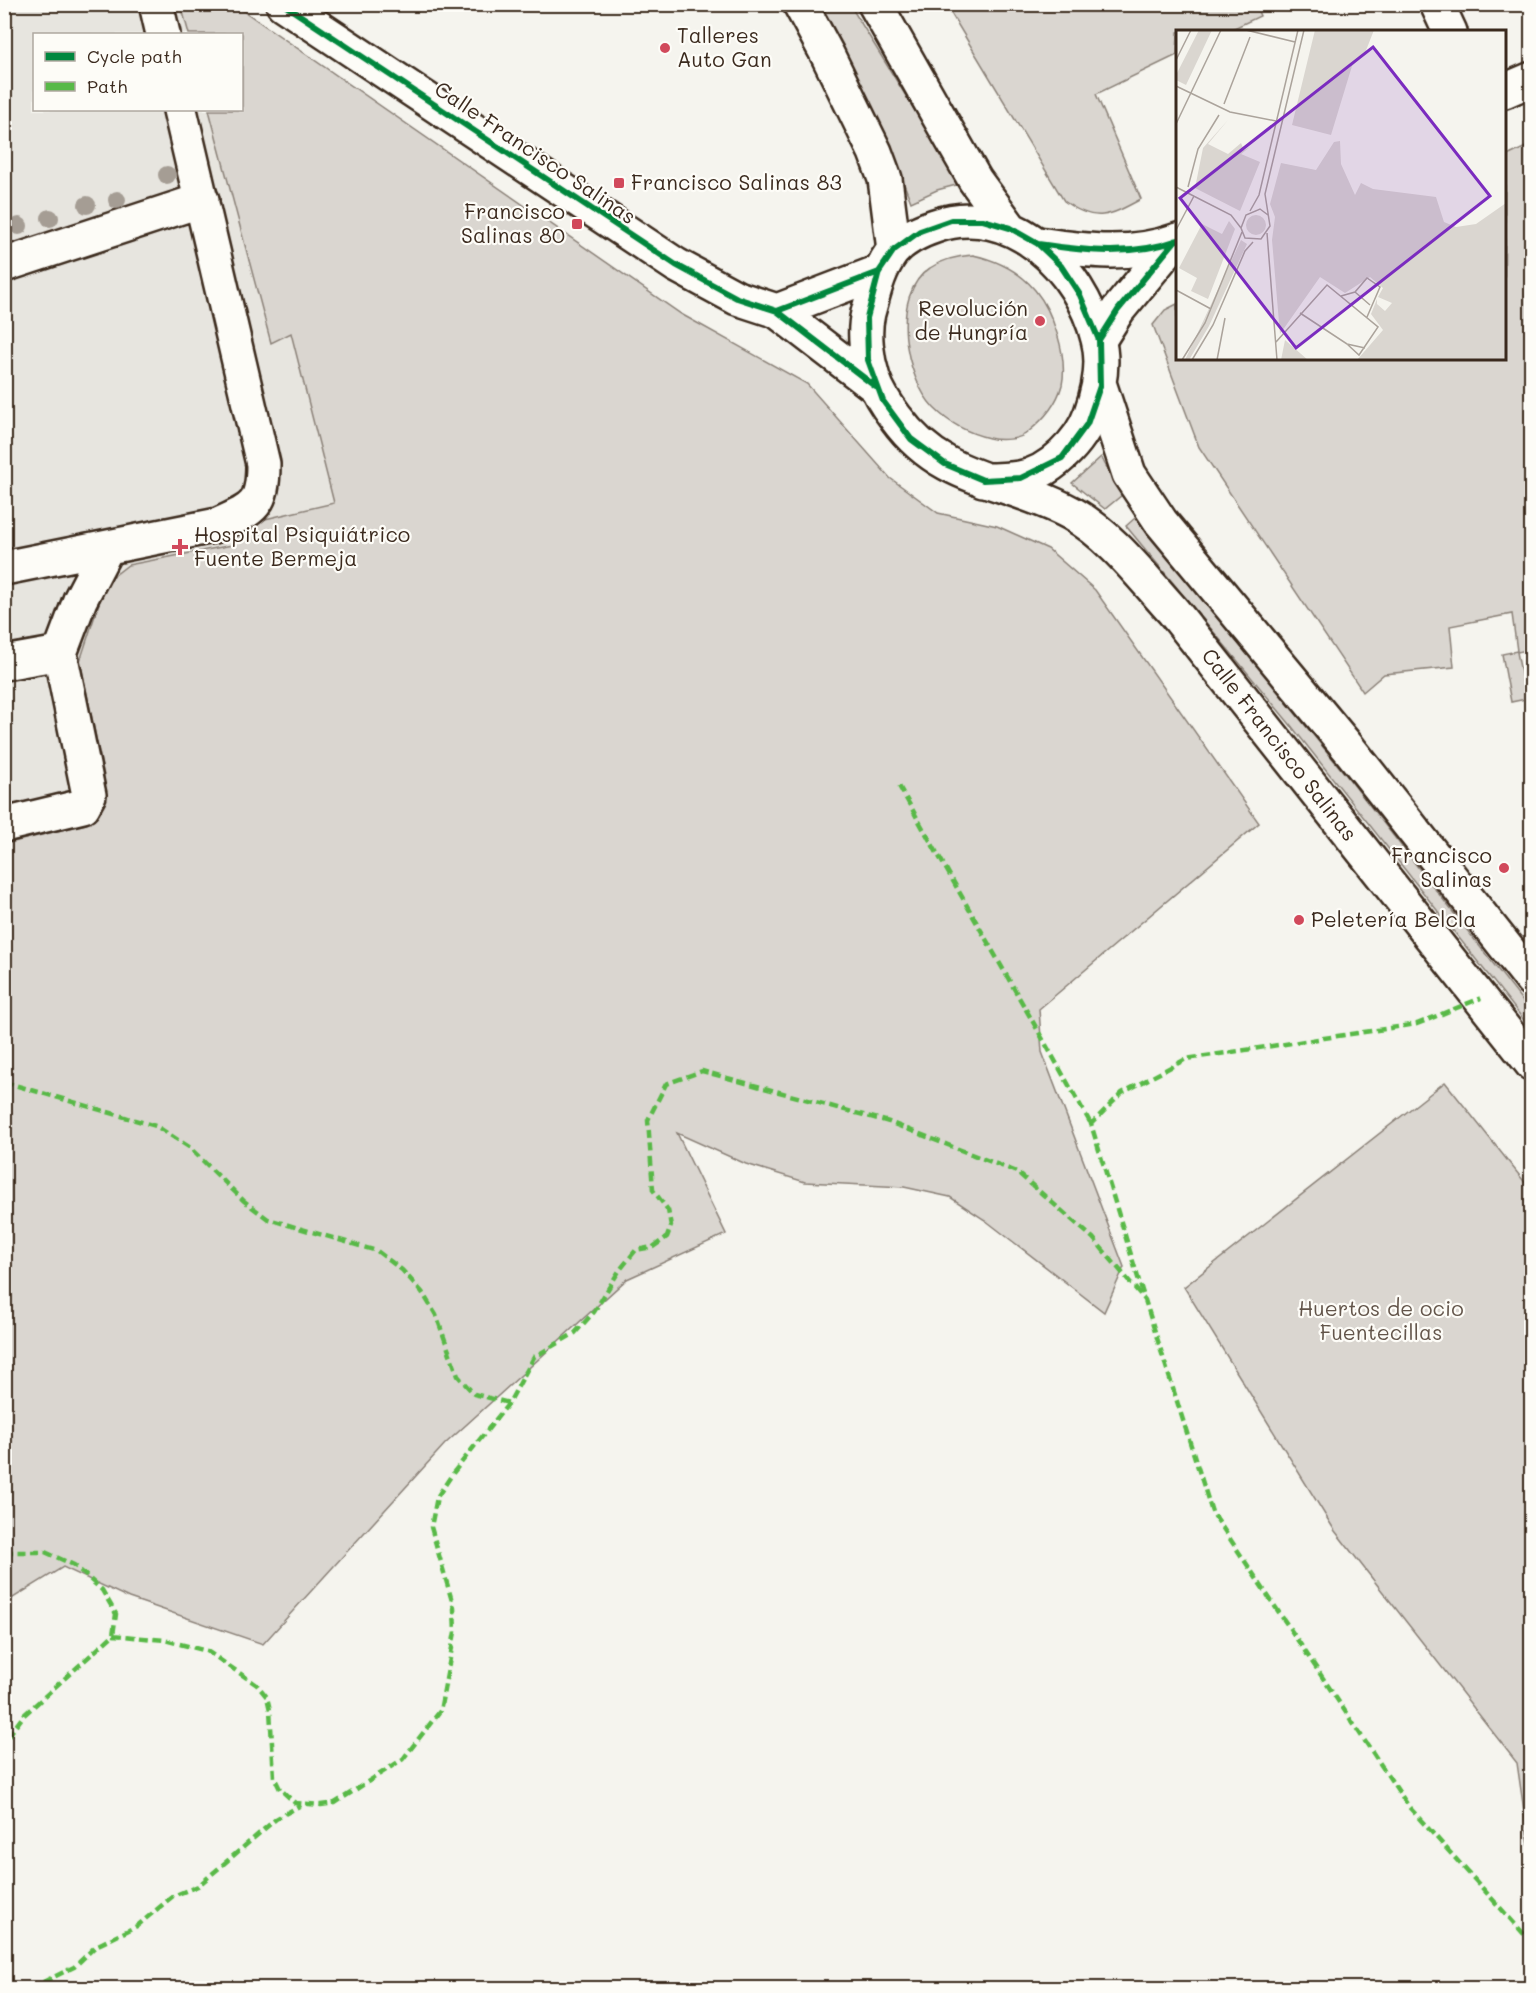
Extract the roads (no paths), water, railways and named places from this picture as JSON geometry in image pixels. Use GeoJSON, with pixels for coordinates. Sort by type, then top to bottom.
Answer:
{"type":"FeatureCollection","features":[{"type":"Feature","properties":{"kind":"main road"},"geometry":{"type":"LineString","coordinates":[[156,4],[163,33]]}},
{"type":"Feature","properties":{"kind":"main road","name":"Calle Francisco Salinas"},"geometry":{"type":"LineString","coordinates":[[283,4],[676,265],[737,298],[777,311],[876,387],[911,439],[945,464],[1073,514],[1101,536],[1136,570],[1181,620],[1532,1064]]}},
{"type":"Feature","properties":{"kind":"main road"},"geometry":{"type":"LineString","coordinates":[[800,4],[875,152],[885,179],[887,261],[867,318],[868,360],[876,387]]}},
{"type":"Feature","properties":{"kind":"main road"},"geometry":{"type":"LineString","coordinates":[[875,4],[975,180],[1010,228]]}},
{"type":"Feature","properties":{"kind":"main road"},"geometry":{"type":"LineString","coordinates":[[1437,4],[1449,30]]}},
{"type":"Feature","properties":{"kind":"main road"},"geometry":{"type":"LineString","coordinates":[[1506,90],[1532,79]]}},
{"type":"Feature","properties":{"kind":"main road"},"geometry":{"type":"LineString","coordinates":[[4,568],[218,525],[247,512],[263,491],[262,464],[180,111]]}},
{"type":"Feature","properties":{"kind":"main road"},"geometry":{"type":"LineString","coordinates":[[4,265],[201,200]]}},
{"type":"Feature","properties":{"kind":"main road"},"geometry":{"type":"LineString","coordinates":[[777,311],[887,261],[920,231],[951,220],[983,220],[1010,228],[1038,244],[1061,266],[1074,286],[1099,340],[1100,386],[1129,474],[1155,514],[1350,750],[1532,980]]}},
{"type":"Feature","properties":{"kind":"main road"},"geometry":{"type":"LineString","coordinates":[[1038,244],[1084,251],[1123,253],[1176,241]]}},
{"type":"Feature","properties":{"kind":"main road"},"geometry":{"type":"LineString","coordinates":[[1099,340],[1118,310],[1176,241]]}},
{"type":"Feature","properties":{"kind":"main road"},"geometry":{"type":"LineString","coordinates":[[983,480],[1021,478],[1062,458],[1087,424],[1100,386]]}},
{"type":"Feature","properties":{"kind":"main road"},"geometry":{"type":"LineString","coordinates":[[4,825],[83,806],[89,795],[60,653],[80,600],[107,548]]}},
{"type":"Feature","properties":{"kind":"main road"},"geometry":{"type":"LineString","coordinates":[[4,663],[60,653]]}},
{"type":"Feature","properties":{"kind":"place","name":"Talleres Auto Gan"},"geometry":{"type":"Point","coordinates":[665,48]}},
{"type":"Feature","properties":{"kind":"place","name":"Francisco Salinas 83"},"geometry":{"type":"Point","coordinates":[619,183]}},
{"type":"Feature","properties":{"kind":"place","name":"Francisco Salinas 80"},"geometry":{"type":"Point","coordinates":[577,224]}},
{"type":"Feature","properties":{"kind":"place","name":"Revolución de Hungría"},"geometry":{"type":"Point","coordinates":[1040,321]}},
{"type":"Feature","properties":{"kind":"place","name":"Hospital Psiquiátrico Fuente Bermeja"},"geometry":{"type":"Point","coordinates":[180,547]}},
{"type":"Feature","properties":{"kind":"place","name":"Francisco Salinas"},"geometry":{"type":"Point","coordinates":[1504,868]}},
{"type":"Feature","properties":{"kind":"place","name":"Peletería Belcla"},"geometry":{"type":"Point","coordinates":[1299,920]}},
{"type":"Feature","properties":{"kind":"park label","name":"Huertos de ocio Fuentecillas"},"geometry":{"type":"Point","coordinates":[1381,1321]}}]}
